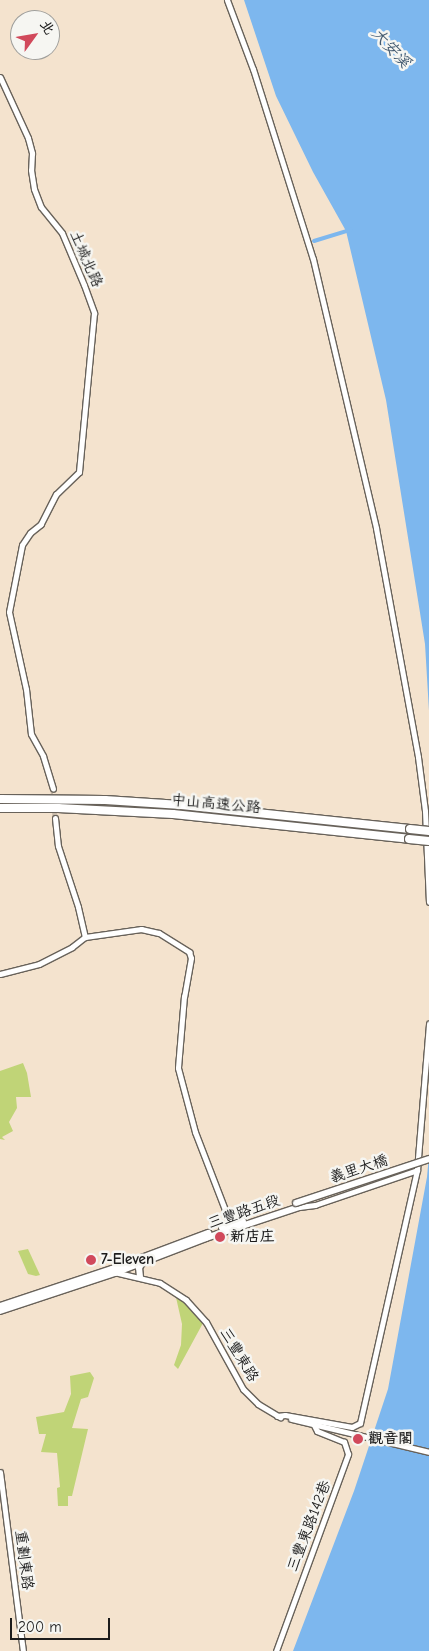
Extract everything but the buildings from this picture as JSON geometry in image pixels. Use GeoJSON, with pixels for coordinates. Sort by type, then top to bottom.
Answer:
{"type":"FeatureCollection","features":[{"type":"Feature","properties":{"kind":"highway","name":"中山高速公路"},"geometry":{"type":"LineString","coordinates":[[0,799],[105,800],[181,805],[429,832]]}},
{"type":"Feature","properties":{"kind":"highway","name":"中山高速公路"},"geometry":{"type":"LineString","coordinates":[[0,808],[58,808],[173,814],[429,841]]}},
{"type":"Feature","properties":{"kind":"main road","name":"義里大橋"},"geometry":{"type":"LineString","coordinates":[[298,1205],[429,1159]]}},
{"type":"Feature","properties":{"kind":"main road","name":"義里大橋"},"geometry":{"type":"LineString","coordinates":[[298,1205],[429,1163]]}},
{"type":"Feature","properties":{"kind":"main road","name":"三豐路五段"},"geometry":{"type":"LineString","coordinates":[[0,1311],[231,1227],[298,1205]]}},
{"type":"Feature","properties":{"kind":"main road","name":"三豐路五段"},"geometry":{"type":"LineString","coordinates":[[0,1306],[142,1263],[231,1227]]}},
{"type":"Feature","properties":{"kind":"main road"},"geometry":{"type":"LineString","coordinates":[[140,1277],[139,1268],[142,1263]]}},
{"type":"Feature","properties":{"kind":"street"},"geometry":{"type":"LineString","coordinates":[[227,0],[253,69],[313,259],[376,528],[418,757],[425,811],[429,902]]}},
{"type":"Feature","properties":{"kind":"street","name":"土城北路"},"geometry":{"type":"LineString","coordinates":[[0,77],[28,138],[32,153],[31,170],[34,189],[41,207],[62,233],[94,313],[79,464],[76,476],[56,494],[42,524],[30,533],[22,545],[9,612],[26,689],[31,734],[43,756],[53,788]]}},
{"type":"Feature","properties":{"kind":"street"},"geometry":{"type":"LineString","coordinates":[[55,818],[58,846],[78,907],[85,937]]}},
{"type":"Feature","properties":{"kind":"street"},"geometry":{"type":"LineString","coordinates":[[0,974],[39,964],[72,947],[85,937],[141,929],[159,933],[190,954],[184,996],[178,1068],[195,1132],[231,1227]]}},
{"type":"Feature","properties":{"kind":"street"},"geometry":{"type":"LineString","coordinates":[[277,1416],[285,1415],[352,1427],[360,1423],[418,1161],[429,1023]]}},
{"type":"Feature","properties":{"kind":"street"},"geometry":{"type":"LineString","coordinates":[[298,1205],[312,1194],[418,1161]]}},
{"type":"Feature","properties":{"kind":"street"},"geometry":{"type":"LineString","coordinates":[[298,1205],[315,1205],[416,1170]]}},
{"type":"Feature","properties":{"kind":"street","name":"三豐東路"},"geometry":{"type":"LineString","coordinates":[[114,1271],[160,1283],[176,1292],[195,1308],[206,1322],[243,1389],[258,1404],[277,1416],[429,1452]]}},
{"type":"Feature","properties":{"kind":"street","name":"三豐東路142巷"},"geometry":{"type":"LineString","coordinates":[[276,1651],[348,1454],[344,1442],[317,1431],[314,1425]]}},
{"type":"Feature","properties":{"kind":"street","name":"重劃東路"},"geometry":{"type":"LineString","coordinates":[[0,1472],[22,1651]]}},
{"type":"Feature","properties":{"kind":"green space"},"geometry":{"type":"Polygon","coordinates":[[[23,1063],[27,1073],[31,1097],[16,1097],[17,1108],[9,1122],[13,1131],[2,1137],[5,1140],[0,1139],[0,1071],[23,1063]]]}},
{"type":"Feature","properties":{"kind":"green space"},"geometry":{"type":"Polygon","coordinates":[[[28,1249],[40,1275],[28,1274],[18,1251],[28,1249]]]}},
{"type":"Feature","properties":{"kind":"green space"},"geometry":{"type":"Polygon","coordinates":[[[175,1293],[191,1307],[203,1323],[178,1369],[174,1365],[181,1345],[182,1324],[175,1293]]]}},
{"type":"Feature","properties":{"kind":"green space"},"geometry":{"type":"Polygon","coordinates":[[[90,1372],[94,1378],[88,1397],[81,1399],[72,1428],[88,1429],[72,1496],[68,1496],[68,1506],[58,1506],[57,1488],[60,1487],[57,1453],[41,1452],[46,1434],[39,1434],[36,1417],[64,1412],[71,1394],[70,1376],[90,1372]]]}},
{"type":"Feature","properties":{"kind":"water","name":"大安溪"},"geometry":{"type":"Polygon","coordinates":[[[244,0],[429,0],[429,711],[425,644],[386,400],[346,231],[313,172],[276,96],[244,0]]]}},
{"type":"Feature","properties":{"kind":"water"},"geometry":{"type":"Polygon","coordinates":[[[429,1155],[429,1651],[293,1651],[354,1491],[388,1389],[427,1177],[429,1155]]]}},
{"type":"Feature","properties":{"kind":"waterway"},"geometry":{"type":"LineString","coordinates":[[314,241],[350,230]]}},
{"type":"Feature","properties":{"kind":"tunnel"},"geometry":{"type":"LineString","coordinates":[[53,788],[55,818]]}},
{"type":"Feature","properties":{"kind":"place","name":"新店庄"},"geometry":{"type":"Point","coordinates":[220,1237]}},
{"type":"Feature","properties":{"kind":"place","name":"7-Eleven"},"geometry":{"type":"Point","coordinates":[91,1260]}},
{"type":"Feature","properties":{"kind":"place","name":"觀音閣"},"geometry":{"type":"Point","coordinates":[358,1439]}}]}
